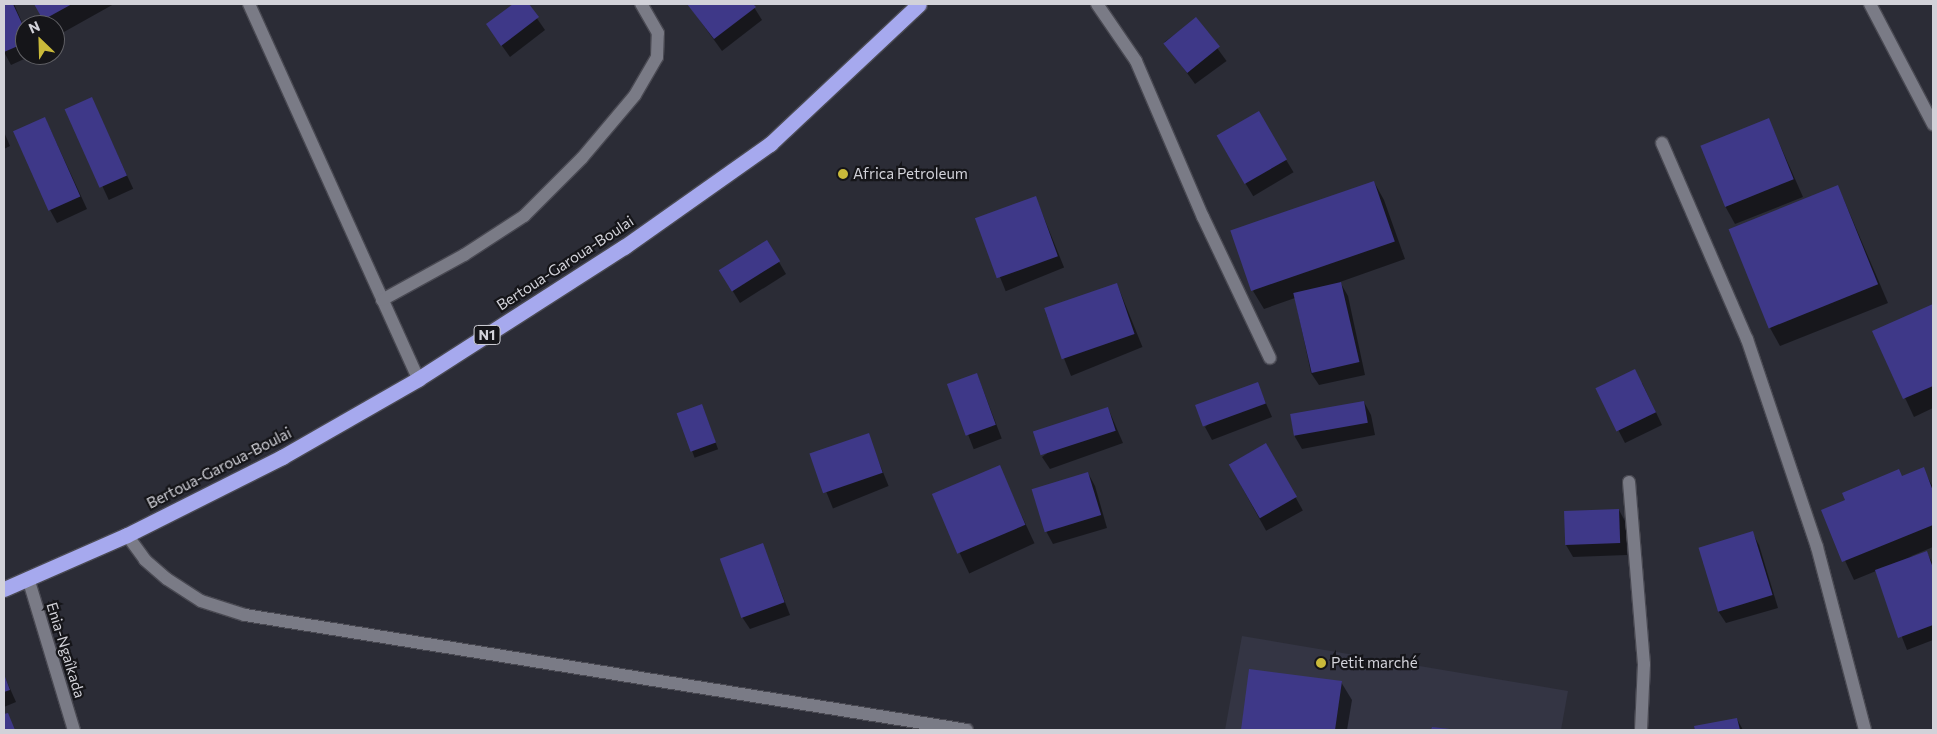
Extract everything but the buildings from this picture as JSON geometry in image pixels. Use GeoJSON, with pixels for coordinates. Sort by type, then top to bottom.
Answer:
{"type":"FeatureCollection","features":[{"type":"Feature","properties":{"kind":"highway","name":"Bertoua-Garoua-Boulai"},"geometry":{"type":"LineString","coordinates":[[4,589],[127,535],[282,457],[418,379],[624,247],[770,144],[919,4]]}},
{"type":"Feature","properties":{"kind":"street"},"geometry":{"type":"LineString","coordinates":[[249,4],[418,379]]}},
{"type":"Feature","properties":{"kind":"street"},"geometry":{"type":"LineString","coordinates":[[382,300],[464,255],[524,216],[582,158],[636,95],[657,57],[658,33],[640,4]]}},
{"type":"Feature","properties":{"kind":"street"},"geometry":{"type":"LineString","coordinates":[[1097,4],[1136,61],[1203,217],[1270,358]]}},
{"type":"Feature","properties":{"kind":"street"},"geometry":{"type":"LineString","coordinates":[[1870,4],[1933,124]]}},
{"type":"Feature","properties":{"kind":"street"},"geometry":{"type":"LineString","coordinates":[[1662,142],[1750,348],[1817,547],[1865,730]]}},
{"type":"Feature","properties":{"kind":"street"},"geometry":{"type":"LineString","coordinates":[[1629,482],[1644,664],[1641,730]]}},
{"type":"Feature","properties":{"kind":"street"},"geometry":{"type":"LineString","coordinates":[[127,535],[145,560],[167,579],[201,600],[245,615],[967,730]]}},
{"type":"Feature","properties":{"kind":"street","name":"Enia-Ngaîkada"},"geometry":{"type":"LineString","coordinates":[[28,578],[74,730]]}},
{"type":"Feature","properties":{"kind":"shaded area","name":"Petit marché"},"geometry":{"type":"Polygon","coordinates":[[[1242,636],[1568,691],[1561,730],[1225,730],[1242,636]]]}},
{"type":"Feature","properties":{"kind":"place","name":"Africa Petroleum"},"geometry":{"type":"Point","coordinates":[843,174]}},
{"type":"Feature","properties":{"kind":"place","name":"Petit marché"},"geometry":{"type":"Point","coordinates":[1321,663]}}]}
